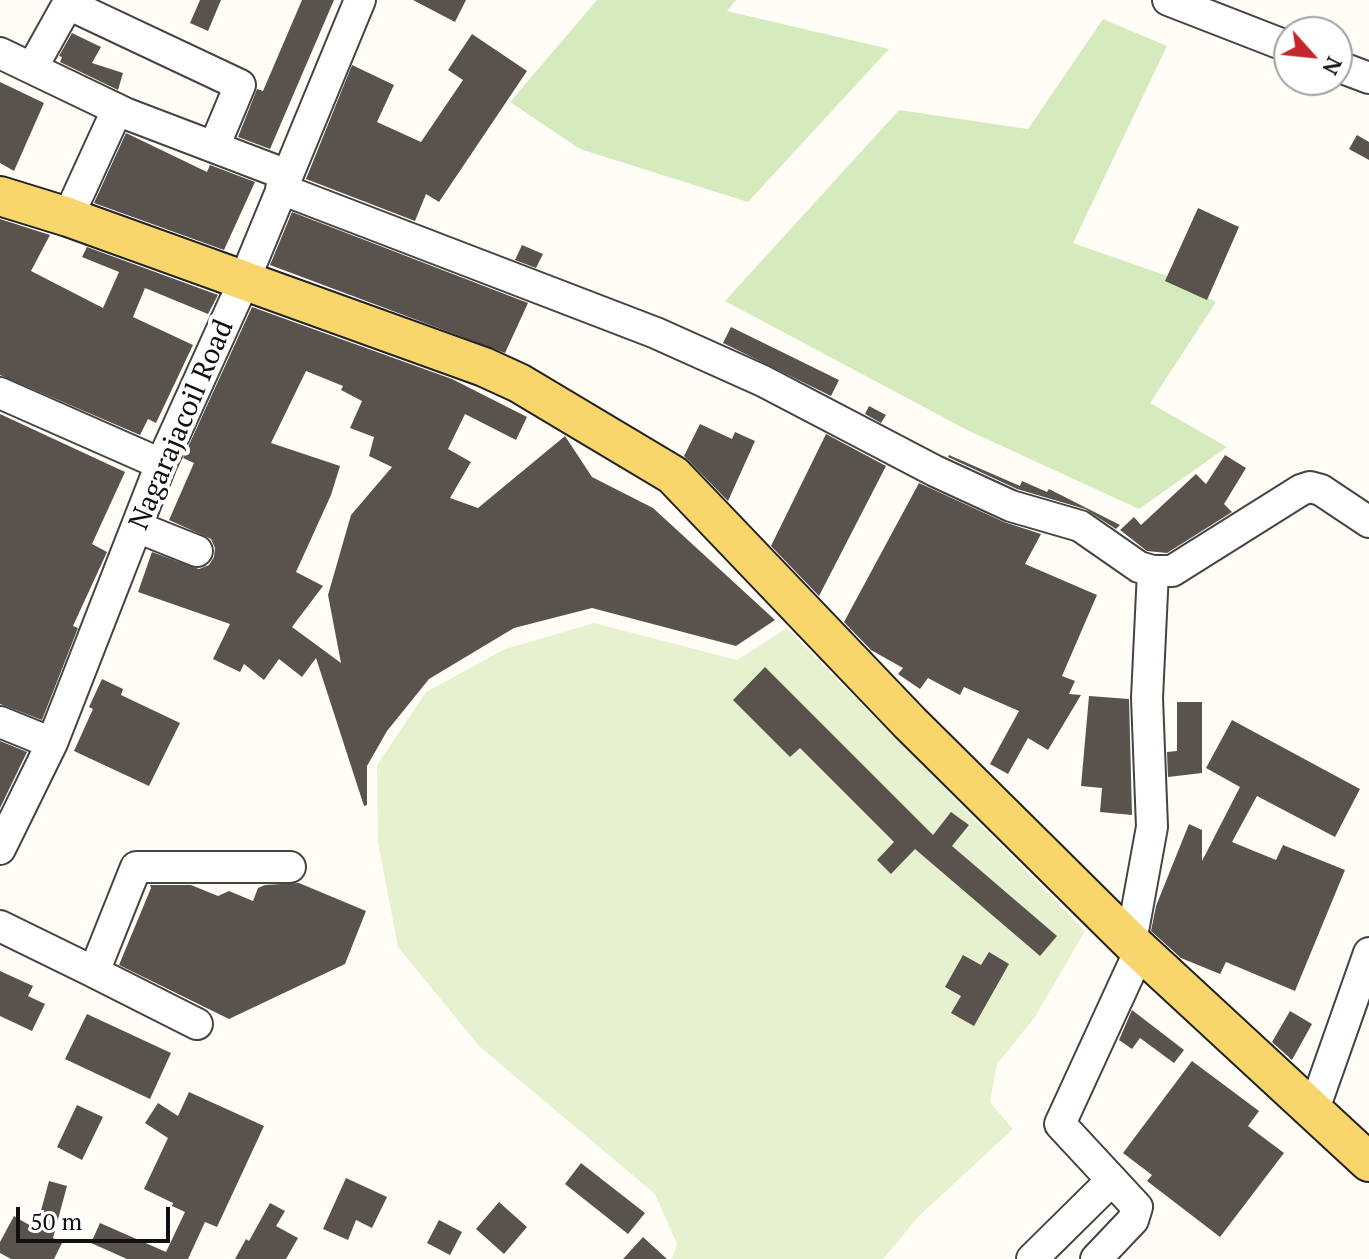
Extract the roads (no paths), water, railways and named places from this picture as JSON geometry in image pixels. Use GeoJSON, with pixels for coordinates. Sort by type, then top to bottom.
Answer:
{"type":"FeatureCollection","features":[{"type":"Feature","properties":{"kind":"main road"},"geometry":{"type":"LineString","coordinates":[[0,196],[68,217],[484,367],[519,383],[673,475],[910,723],[1136,946],[1369,1162]]}},
{"type":"Feature","properties":{"kind":"street","name":"Nagarajacoil Road"},"geometry":{"type":"LineString","coordinates":[[0,849],[52,743],[161,464],[244,281],[360,0]]}},
{"type":"Feature","properties":{"kind":"street"},"geometry":{"type":"LineString","coordinates":[[1168,0],[1273,41]]}},
{"type":"Feature","properties":{"kind":"street"},"geometry":{"type":"LineString","coordinates":[[32,68],[69,2],[240,85],[214,147]]}},
{"type":"Feature","properties":{"kind":"street"},"geometry":{"type":"LineString","coordinates":[[0,53],[117,110],[214,147],[284,182],[656,333],[763,381],[935,471],[1046,518],[1080,526],[1139,567],[1172,571],[1310,487],[1321,490],[1369,522]]}},
{"type":"Feature","properties":{"kind":"street"},"geometry":{"type":"LineString","coordinates":[[68,217],[117,110]]}},
{"type":"Feature","properties":{"kind":"street"},"geometry":{"type":"LineString","coordinates":[[0,393],[161,464]]}},
{"type":"Feature","properties":{"kind":"street"},"geometry":{"type":"LineString","coordinates":[[137,527],[197,551]]}},
{"type":"Feature","properties":{"kind":"street"},"geometry":{"type":"LineString","coordinates":[[1096,1259],[1137,1213],[1137,1207],[1060,1124],[1136,946],[1152,827],[1147,698],[1153,571]]}},
{"type":"Feature","properties":{"kind":"street"},"geometry":{"type":"LineString","coordinates":[[0,722],[52,743]]}},
{"type":"Feature","properties":{"kind":"street"},"geometry":{"type":"LineString","coordinates":[[94,972],[136,867],[290,867]]}},
{"type":"Feature","properties":{"kind":"street"},"geometry":{"type":"LineString","coordinates":[[0,926],[197,1024]]}},
{"type":"Feature","properties":{"kind":"street"},"geometry":{"type":"LineString","coordinates":[[1314,1109],[1369,953]]}},
{"type":"Feature","properties":{"kind":"street"},"geometry":{"type":"LineString","coordinates":[[1032,1259],[1112,1180]]}}]}
